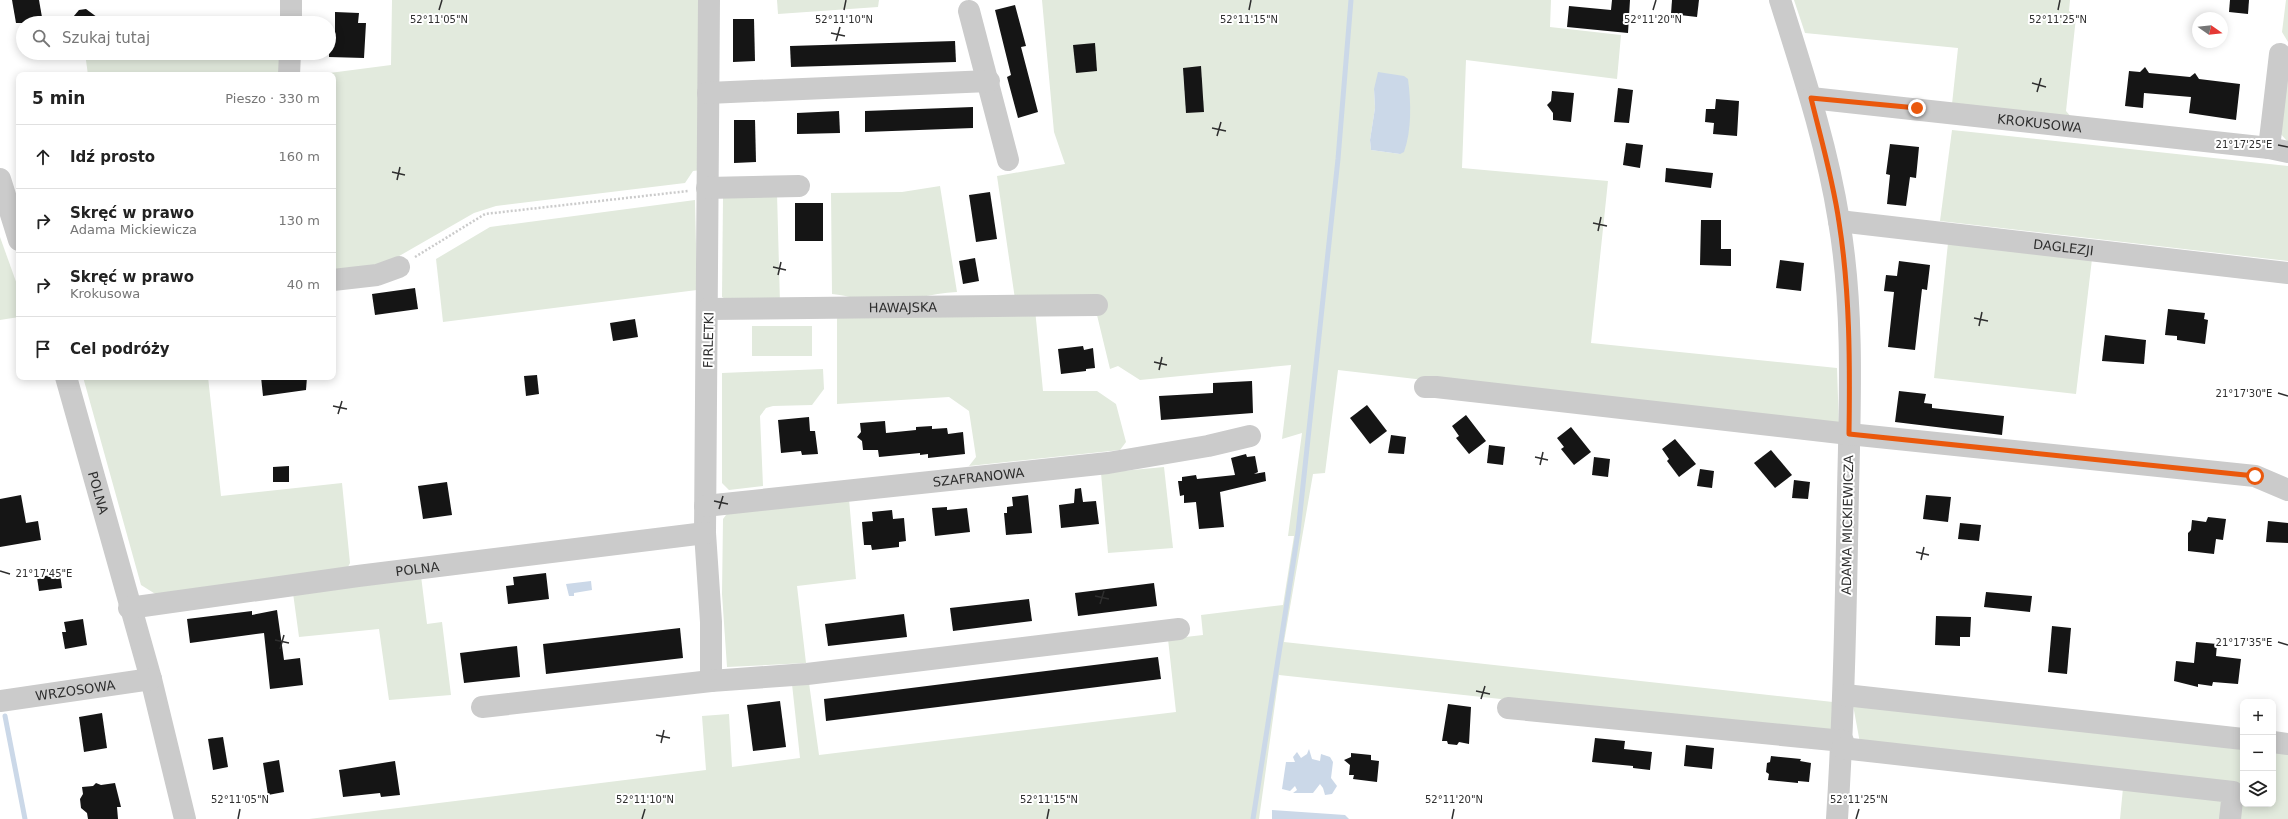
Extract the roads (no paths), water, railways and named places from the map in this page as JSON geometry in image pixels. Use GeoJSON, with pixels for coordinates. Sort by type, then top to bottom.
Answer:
{"type":"FeatureCollection","features":[{"type":"Feature","properties":{"kind":"street"},"geometry":{"type":"LineString","coordinates":[[291,16],[292,0]]}},
{"type":"Feature","properties":{"kind":"street","name":"FIRLETKI"},"geometry":{"type":"LineString","coordinates":[[709,0],[707,188],[708,309],[705,533],[711,622],[711,681]]}},
{"type":"Feature","properties":{"kind":"street","name":"ADAMA MICKIEWICZA"},"geometry":{"type":"LineString","coordinates":[[1780,0],[1811,98],[1827,160],[1839,221],[1846,283],[1850,370],[1845,695],[1838,819]]}},
{"type":"Feature","properties":{"kind":"street"},"geometry":{"type":"LineString","coordinates":[[969,11],[989,81],[1008,160]]}},
{"type":"Feature","properties":{"kind":"street","name":"KROKUSOWA"},"geometry":{"type":"LineString","coordinates":[[1811,98],[2279,150],[2280,54]]}},
{"type":"Feature","properties":{"kind":"street"},"geometry":{"type":"LineString","coordinates":[[289,72],[290,60]]}},
{"type":"Feature","properties":{"kind":"street"},"geometry":{"type":"LineString","coordinates":[[708,93],[989,81]]}},
{"type":"Feature","properties":{"kind":"street"},"geometry":{"type":"LineString","coordinates":[[0,179],[16,230]]}},
{"type":"Feature","properties":{"kind":"street"},"geometry":{"type":"LineString","coordinates":[[707,188],[799,186]]}},
{"type":"Feature","properties":{"kind":"street","name":"DAGLEZJI"},"geometry":{"type":"LineString","coordinates":[[1839,221],[2288,273]]}},
{"type":"Feature","properties":{"kind":"street"},"geometry":{"type":"LineString","coordinates":[[336,280],[377,275],[399,267]]}},
{"type":"Feature","properties":{"kind":"street","name":"HAWAJSKA"},"geometry":{"type":"LineString","coordinates":[[708,309],[1097,305]]}},
{"type":"Feature","properties":{"kind":"street","name":"POLNA"},"geometry":{"type":"LineString","coordinates":[[67,380],[129,608],[151,679],[185,819]]}},
{"type":"Feature","properties":{"kind":"street"},"geometry":{"type":"LineString","coordinates":[[1424,387],[1436,387],[1849,434],[2255,476],[2288,490]]}},
{"type":"Feature","properties":{"kind":"street","name":"SZAFRANOWA"},"geometry":{"type":"LineString","coordinates":[[706,506],[1108,463],[1208,446],[1250,436]]}},
{"type":"Feature","properties":{"kind":"street","name":"POLNA"},"geometry":{"type":"LineString","coordinates":[[129,608],[358,576],[705,533]]}},
{"type":"Feature","properties":{"kind":"street"},"geometry":{"type":"LineString","coordinates":[[482,707],[711,681],[808,674],[1179,628]]}},
{"type":"Feature","properties":{"kind":"street","name":"WRZOSOWA"},"geometry":{"type":"LineString","coordinates":[[0,701],[151,679]]}},
{"type":"Feature","properties":{"kind":"street"},"geometry":{"type":"LineString","coordinates":[[1845,695],[2240,739]]}},
{"type":"Feature","properties":{"kind":"street"},"geometry":{"type":"LineString","coordinates":[[1508,708],[1842,744],[2232,792],[2230,819]]}},
{"type":"Feature","properties":{"kind":"street"},"geometry":{"type":"LineString","coordinates":[[2276,742],[2288,744]]}},
{"type":"Feature","properties":{"kind":"water"},"geometry":{"type":"Polygon","coordinates":[[[1378,72],[1404,76],[1408,79],[1410,97],[1410,125],[1404,152],[1400,154],[1371,150],[1370,140],[1375,108],[1374,89],[1378,72]]]}},
{"type":"Feature","properties":{"kind":"water"},"geometry":{"type":"Polygon","coordinates":[[[591,581],[592,590],[574,593],[574,596],[569,596],[566,584],[591,581]]]}},
{"type":"Feature","properties":{"kind":"water"},"geometry":{"type":"Polygon","coordinates":[[[1309,749],[1312,759],[1320,761],[1321,754],[1330,757],[1333,762],[1331,778],[1337,786],[1332,794],[1325,795],[1320,784],[1313,793],[1293,793],[1297,790],[1295,786],[1290,791],[1282,789],[1286,762],[1295,762],[1293,757],[1297,752],[1301,758],[1307,754],[1309,749]]]}},
{"type":"Feature","properties":{"kind":"water"},"geometry":{"type":"Polygon","coordinates":[[[1272,810],[1345,815],[1349,819],[1272,819],[1272,810]]]}},
{"type":"Feature","properties":{"kind":"waterway"},"geometry":{"type":"LineString","coordinates":[[1253,819],[1298,532],[1338,159],[1351,0]]}},
{"type":"Feature","properties":{"kind":"waterway"},"geometry":{"type":"LineString","coordinates":[[5,716],[25,819]]}}]}
